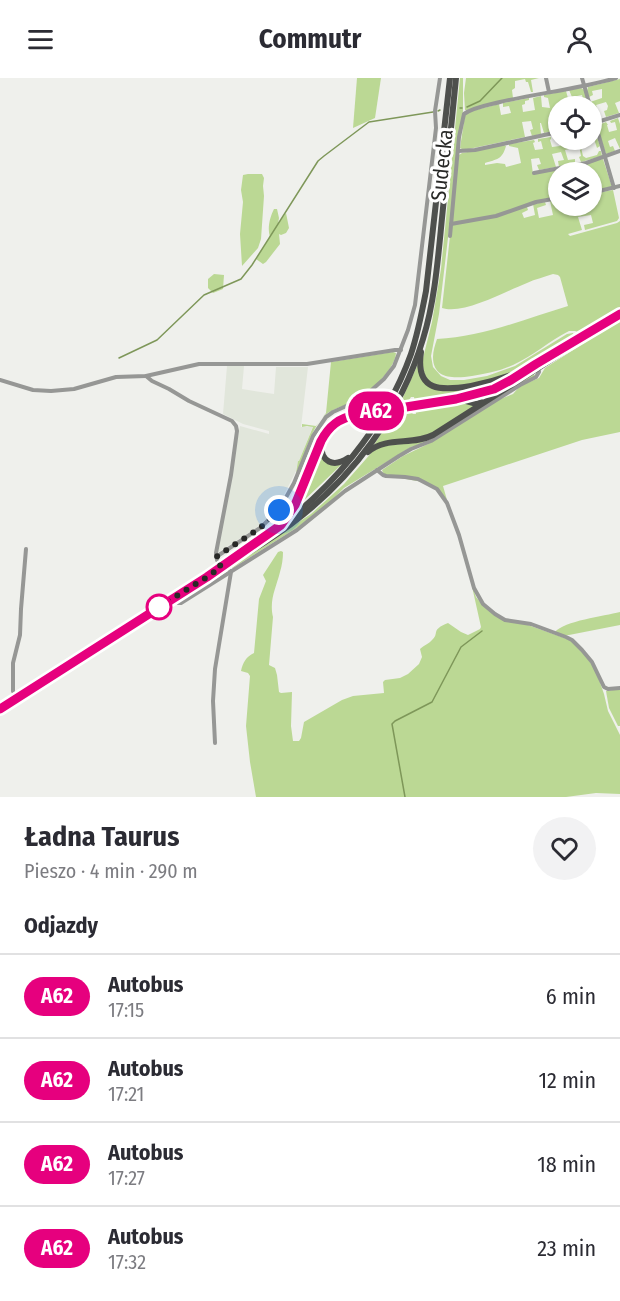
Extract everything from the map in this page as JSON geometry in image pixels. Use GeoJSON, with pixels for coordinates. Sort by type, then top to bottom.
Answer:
{"type":"FeatureCollection","features":[{"type":"Feature","properties":{"kind":"main road"},"geometry":{"type":"LineString","coordinates":[[226,568],[322,489],[357,450],[397,387],[411,353],[426,291],[450,78]]}},
{"type":"Feature","properties":{"kind":"main road"},"geometry":{"type":"LineString","coordinates":[[356,463],[391,413],[406,384],[423,338],[436,274],[456,78]]}},
{"type":"Feature","properties":{"kind":"main road"},"geometry":{"type":"LineString","coordinates":[[281,525],[295,505],[321,441],[334,423],[349,416],[456,399],[494,389],[537,366],[620,315]]}},
{"type":"Feature","properties":{"kind":"main road"},"geometry":{"type":"LineString","coordinates":[[423,338],[421,373],[428,383],[437,388],[452,389],[488,383],[537,366]]}},
{"type":"Feature","properties":{"kind":"main road"},"geometry":{"type":"LineString","coordinates":[[0,709],[267,540],[327,495],[373,448],[394,441],[415,441],[428,438],[537,366]]}},
{"type":"Feature","properties":{"kind":"main road"},"geometry":{"type":"LineString","coordinates":[[456,399],[477,404],[493,397]]}},
{"type":"Feature","properties":{"kind":"main road"},"geometry":{"type":"LineString","coordinates":[[321,441],[321,452],[327,460],[334,464],[342,462],[357,450]]}},
{"type":"Feature","properties":{"kind":"street"},"geometry":{"type":"LineString","coordinates":[[216,557],[254,533],[273,517],[290,492],[309,445],[321,423],[333,412],[366,395],[384,379],[394,366],[412,317],[418,285],[440,78]]}},
{"type":"Feature","properties":{"kind":"street"},"geometry":{"type":"LineString","coordinates":[[546,78],[549,92]]}},
{"type":"Feature","properties":{"kind":"street"},"geometry":{"type":"LineString","coordinates":[[582,78],[588,96]]}},
{"type":"Feature","properties":{"kind":"street","name":"Sudecka"},"geometry":{"type":"LineString","coordinates":[[450,236],[458,151],[462,122],[466,112],[616,78]]}},
{"type":"Feature","properties":{"kind":"street"},"geometry":{"type":"LineString","coordinates":[[602,120],[620,115]]}},
{"type":"Feature","properties":{"kind":"street"},"geometry":{"type":"LineString","coordinates":[[458,151],[475,150],[548,134]]}},
{"type":"Feature","properties":{"kind":"street"},"geometry":{"type":"LineString","coordinates":[[602,150],[614,188]]}},
{"type":"Feature","properties":{"kind":"street"},"geometry":{"type":"LineString","coordinates":[[534,173],[574,165],[620,151]]}},
{"type":"Feature","properties":{"kind":"street"},"geometry":{"type":"LineString","coordinates":[[602,191],[620,186]]}},
{"type":"Feature","properties":{"kind":"street"},"geometry":{"type":"LineString","coordinates":[[451,224],[496,216],[548,200]]}},
{"type":"Feature","properties":{"kind":"street"},"geometry":{"type":"LineString","coordinates":[[0,380],[33,390],[51,391],[74,389],[116,377],[146,376],[199,364],[307,364],[401,350]]}},
{"type":"Feature","properties":{"kind":"street"},"geometry":{"type":"LineString","coordinates":[[174,598],[181,603],[226,568],[297,530],[339,495],[377,470],[411,449],[431,441],[536,377],[538,375],[537,366]]}},
{"type":"Feature","properties":{"kind":"street"},"geometry":{"type":"LineString","coordinates":[[146,376],[187,400],[232,421],[236,426],[231,475],[216,557]]}},
{"type":"Feature","properties":{"kind":"street"},"geometry":{"type":"LineString","coordinates":[[377,470],[386,476],[418,479],[440,493],[454,521],[475,591],[486,607],[505,620],[531,624],[569,638],[592,662],[604,687],[620,688]]}},
{"type":"Feature","properties":{"kind":"street"},"geometry":{"type":"LineString","coordinates":[[16,698],[13,663],[20,635],[26,549]]}},
{"type":"Feature","properties":{"kind":"street"},"geometry":{"type":"LineString","coordinates":[[215,743],[214,669],[226,568],[216,557]]}},
{"type":"Feature","properties":{"kind":"shaded area"},"geometry":{"type":"Polygon","coordinates":[[[227,366],[244,366],[242,389],[274,394],[276,367],[308,367],[301,427],[313,426],[296,471],[273,513],[256,528],[217,553],[240,426],[269,434],[269,431],[243,424],[223,414],[227,366]]]}},
{"type":"Feature","properties":{"kind":"green space"},"geometry":{"type":"Polygon","coordinates":[[[357,78],[381,78],[375,118],[353,128],[357,78]]]}},
{"type":"Feature","properties":{"kind":"green space"},"geometry":{"type":"Polygon","coordinates":[[[460,78],[463,78],[463,111],[439,314],[431,356],[433,367],[441,376],[450,380],[487,376],[515,366],[567,334],[573,333],[575,337],[518,371],[484,382],[443,387],[430,382],[425,376],[422,362],[441,269],[460,78]]]}},
{"type":"Feature","properties":{"kind":"green space"},"geometry":{"type":"Polygon","coordinates":[[[466,78],[539,78],[531,80],[533,92],[525,79],[515,81],[515,88],[512,90],[513,98],[465,110],[466,78]]]}},
{"type":"Feature","properties":{"kind":"green space"},"geometry":{"type":"Polygon","coordinates":[[[620,79],[620,101],[615,103],[619,113],[606,117],[604,111],[608,106],[606,102],[602,103],[602,89],[592,91],[593,95],[589,96],[588,87],[620,79]]]}},
{"type":"Feature","properties":{"kind":"green space"},"geometry":{"type":"Polygon","coordinates":[[[581,88],[586,96],[572,96],[569,90],[581,88]]]}},
{"type":"Feature","properties":{"kind":"green space"},"geometry":{"type":"Polygon","coordinates":[[[566,91],[567,96],[544,97],[544,95],[566,91]]]}},
{"type":"Feature","properties":{"kind":"green space"},"geometry":{"type":"Polygon","coordinates":[[[541,96],[542,107],[548,108],[548,132],[544,133],[540,123],[541,134],[532,136],[531,121],[522,122],[525,137],[464,150],[460,148],[465,115],[468,112],[499,104],[501,115],[511,113],[509,106],[503,107],[503,103],[529,98],[522,105],[523,112],[535,110],[533,98],[541,96]]]}},
{"type":"Feature","properties":{"kind":"green space"},"geometry":{"type":"Polygon","coordinates":[[[618,118],[620,149],[615,138],[608,141],[610,147],[613,146],[615,151],[606,154],[602,142],[602,123],[606,122],[609,132],[617,130],[615,122],[610,121],[618,118]]]}},
{"type":"Feature","properties":{"kind":"green space"},"geometry":{"type":"Polygon","coordinates":[[[548,137],[548,150],[565,150],[568,160],[575,159],[575,162],[558,162],[564,160],[561,152],[552,154],[554,162],[548,162],[548,168],[539,170],[537,165],[541,164],[539,158],[531,159],[533,174],[548,171],[548,199],[526,204],[528,210],[522,213],[524,218],[535,215],[533,204],[545,202],[546,205],[537,208],[539,218],[584,216],[578,217],[582,230],[568,234],[570,236],[620,221],[620,312],[580,333],[569,331],[503,369],[466,377],[441,374],[434,365],[433,357],[437,339],[487,331],[568,306],[560,277],[553,274],[473,305],[462,308],[442,308],[459,155],[504,145],[506,146],[501,156],[485,165],[497,163],[505,164],[506,167],[521,163],[518,148],[509,146],[509,144],[534,140],[535,150],[543,149],[538,139],[548,137]]]}},
{"type":"Feature","properties":{"kind":"green space"},"geometry":{"type":"Polygon","coordinates":[[[580,150],[586,158],[597,155],[599,151],[602,156],[581,162],[579,157],[581,156],[580,150]]]}},
{"type":"Feature","properties":{"kind":"green space"},"geometry":{"type":"Polygon","coordinates":[[[603,159],[612,187],[602,189],[602,162],[589,162],[603,159]]]}},
{"type":"Feature","properties":{"kind":"green space"},"geometry":{"type":"Polygon","coordinates":[[[262,174],[264,196],[261,239],[258,248],[242,266],[240,234],[243,202],[241,190],[243,175],[262,174]]]}},
{"type":"Feature","properties":{"kind":"green space"},"geometry":{"type":"Polygon","coordinates":[[[613,190],[619,218],[617,221],[585,230],[584,225],[593,223],[591,216],[602,216],[602,192],[613,190]]]}},
{"type":"Feature","properties":{"kind":"green space"},"geometry":{"type":"Polygon","coordinates":[[[274,209],[277,209],[278,224],[286,213],[289,228],[286,233],[279,234],[280,244],[263,264],[256,259],[270,237],[269,223],[274,209]]]}},
{"type":"Feature","properties":{"kind":"green space"},"geometry":{"type":"Polygon","coordinates":[[[214,274],[224,275],[223,289],[213,293],[208,288],[208,279],[214,274]]]}},
{"type":"Feature","properties":{"kind":"green space"},"geometry":{"type":"Polygon","coordinates":[[[620,320],[620,432],[582,440],[443,486],[447,500],[428,483],[384,475],[382,470],[403,456],[428,444],[498,400],[513,394],[520,386],[539,378],[545,368],[620,320]]]}},
{"type":"Feature","properties":{"kind":"green space"},"geometry":{"type":"Polygon","coordinates":[[[396,353],[391,367],[374,387],[354,401],[328,413],[320,421],[326,413],[331,362],[396,353]]]}},
{"type":"Feature","properties":{"kind":"green space"},"geometry":{"type":"Polygon","coordinates":[[[418,364],[419,370],[438,390],[514,376],[491,387],[466,394],[415,403],[414,397],[411,397],[407,403],[413,414],[416,414],[415,408],[456,402],[478,406],[430,435],[374,445],[400,404],[418,364]]]}},
{"type":"Feature","properties":{"kind":"green space"},"geometry":{"type":"Polygon","coordinates":[[[534,374],[535,376],[344,488],[298,527],[232,568],[232,565],[311,514],[344,484],[373,451],[383,446],[421,442],[534,374]]]}},
{"type":"Feature","properties":{"kind":"green space"},"geometry":{"type":"Polygon","coordinates":[[[320,421],[311,436],[296,473],[298,461],[313,427],[302,427],[302,424],[316,426],[320,421]]]}},
{"type":"Feature","properties":{"kind":"green space"},"geometry":{"type":"Polygon","coordinates":[[[318,450],[321,456],[335,465],[341,465],[295,509],[318,450]]]}},
{"type":"Feature","properties":{"kind":"green space"},"geometry":{"type":"Polygon","coordinates":[[[281,551],[283,552],[282,564],[272,600],[269,665],[275,668],[279,692],[292,692],[293,741],[299,741],[301,738],[304,722],[342,700],[353,696],[384,693],[383,682],[408,674],[419,664],[422,657],[420,649],[434,638],[442,625],[448,623],[468,635],[480,629],[471,582],[476,597],[497,616],[570,640],[586,656],[596,671],[608,711],[620,735],[620,794],[596,793],[566,797],[256,797],[246,726],[250,676],[241,671],[245,660],[254,653],[259,599],[266,581],[263,575],[281,551]]]}},
{"type":"Feature","properties":{"kind":"green space"},"geometry":{"type":"Polygon","coordinates":[[[620,612],[620,625],[569,635],[555,632],[575,622],[620,612]]]}},
{"type":"Feature","properties":{"kind":"green space"},"geometry":{"type":"Polygon","coordinates":[[[620,689],[620,726],[618,726],[609,708],[606,691],[620,689]]]}},
{"type":"Feature","properties":{"kind":"waterway"},"geometry":{"type":"LineString","coordinates":[[467,107],[480,101],[502,78]]}},
{"type":"Feature","properties":{"kind":"waterway"},"geometry":{"type":"LineString","coordinates":[[119,358],[157,340],[204,295],[241,279],[318,161],[324,156],[369,122],[433,112]]}},
{"type":"Feature","properties":{"kind":"waterway"},"geometry":{"type":"LineString","coordinates":[[405,797],[392,724],[432,702],[461,647],[482,631]]}},
{"type":"Feature","properties":{"kind":"bus line","name":"A62"},"geometry":{"type":"LineString","coordinates":[[0,709],[207,577],[281,525],[295,505],[315,452],[334,423],[356,415],[456,399],[494,389],[620,314]]}},
{"type":"Feature","properties":{"kind":"route"},"geometry":{"type":"LineString","coordinates":[[159,607],[221,567],[216,557],[260,528],[279,510]]}}]}
